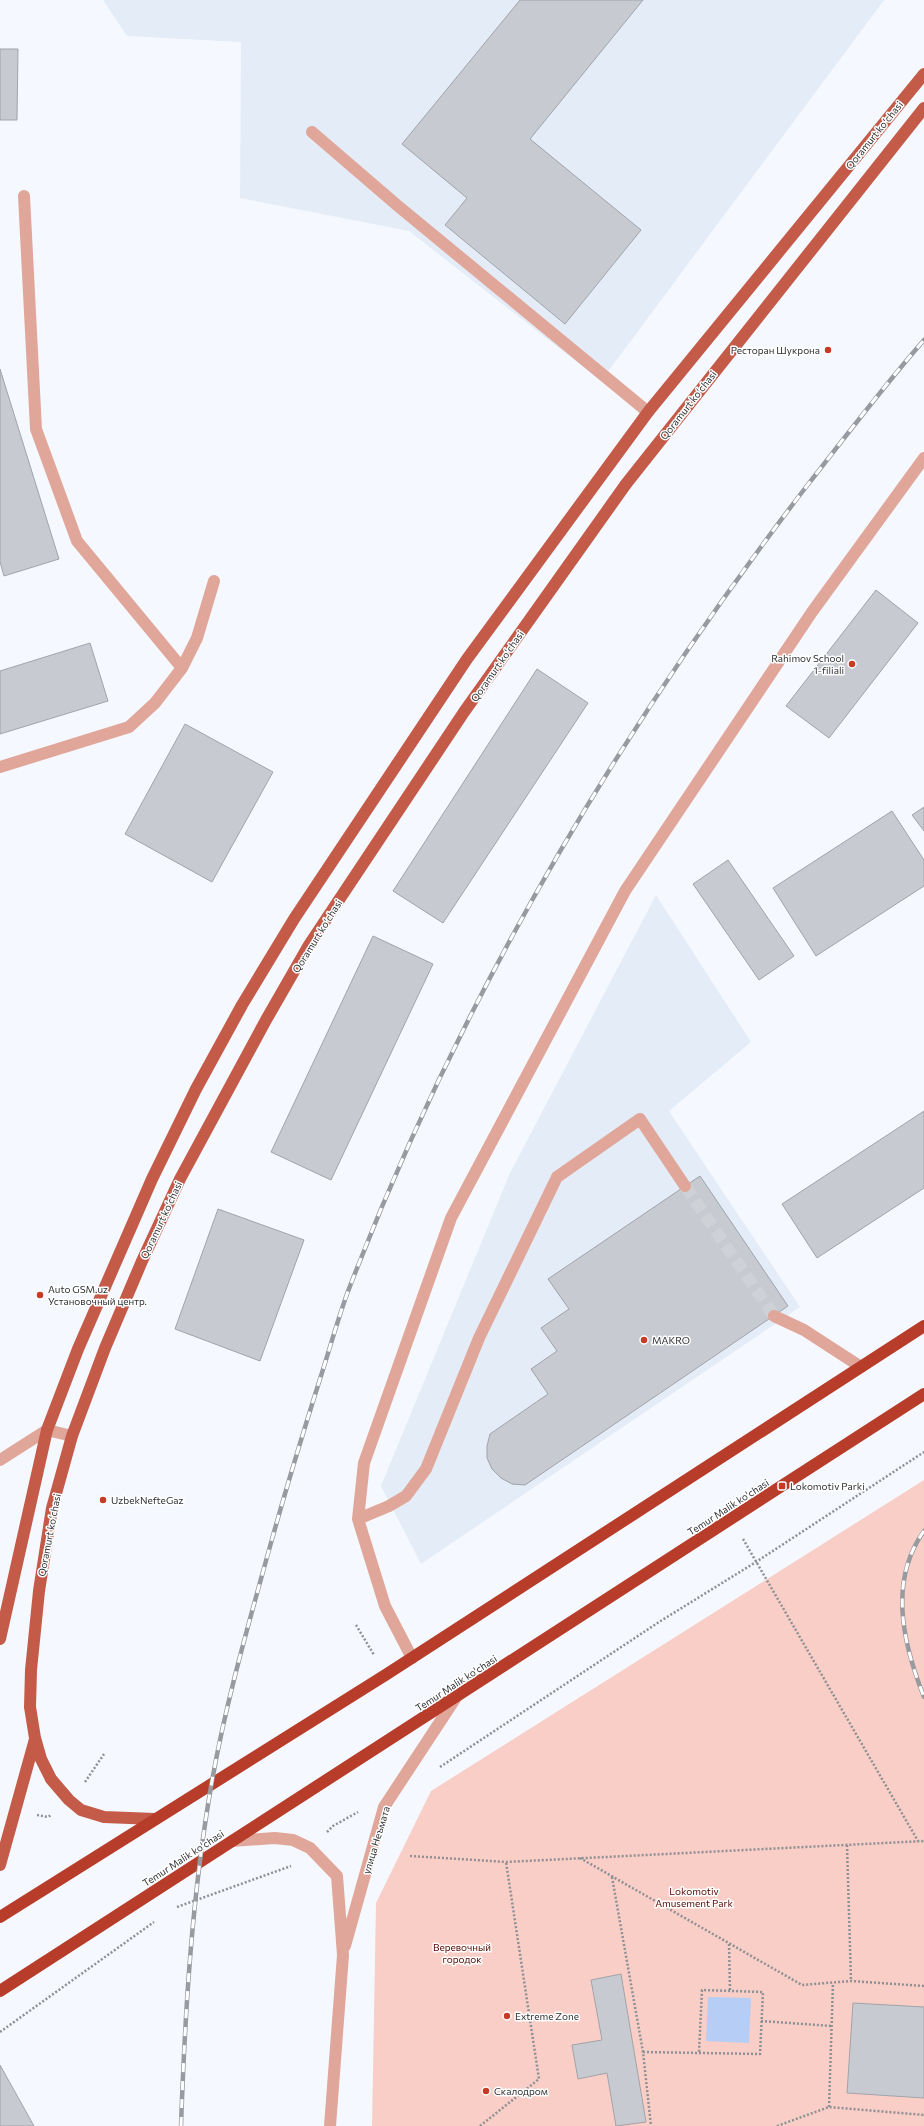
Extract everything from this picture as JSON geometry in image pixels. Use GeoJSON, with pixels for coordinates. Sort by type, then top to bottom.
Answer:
{"type":"FeatureCollection","features":[{"type":"Feature","properties":{"kind":"highway"},"geometry":{"type":"LineString","coordinates":[[0,1917],[412,1658],[924,1326]]}},
{"type":"Feature","properties":{"kind":"highway","name":"Temur Malik ko'chasi"},"geometry":{"type":"LineString","coordinates":[[0,1991],[924,1394]]}},
{"type":"Feature","properties":{"kind":"main road","name":"Qoramurt koʻchasi"},"geometry":{"type":"LineString","coordinates":[[0,1639],[47,1430],[78,1348],[152,1179],[196,1089],[242,1005],[294,919],[467,659],[648,412],[924,74]]}},
{"type":"Feature","properties":{"kind":"main road","name":"Qoramurt koʻchasi"},"geometry":{"type":"LineString","coordinates":[[155,1819],[104,1817],[81,1810],[51,1779],[41,1759],[35,1738],[30,1707],[31,1670],[38,1591],[52,1508],[72,1436],[105,1348],[142,1261],[180,1179],[266,1020],[309,945],[464,712],[626,484],[924,108]]}},
{"type":"Feature","properties":{"kind":"main road"},"geometry":{"type":"LineString","coordinates":[[0,1865],[35,1738]]}},
{"type":"Feature","properties":{"kind":"street"},"geometry":{"type":"LineString","coordinates":[[312,132],[398,206],[648,412]]}},
{"type":"Feature","properties":{"kind":"street"},"geometry":{"type":"LineString","coordinates":[[24,196],[36,429],[77,541],[182,668]]}},
{"type":"Feature","properties":{"kind":"street"},"geometry":{"type":"LineString","coordinates":[[412,1658],[385,1606],[358,1519],[364,1463],[451,1218],[625,891],[812,612],[924,458]]}},
{"type":"Feature","properties":{"kind":"street"},"geometry":{"type":"LineString","coordinates":[[0,767],[129,727],[155,703],[182,668],[197,638],[214,582]]}},
{"type":"Feature","properties":{"kind":"street"},"geometry":{"type":"LineString","coordinates":[[358,1519],[389,1506],[406,1496],[426,1469],[479,1338],[557,1177],[640,1119],[685,1186]]}},
{"type":"Feature","properties":{"kind":"street"},"geometry":{"type":"LineString","coordinates":[[774,1316],[804,1330],[861,1367]]}},
{"type":"Feature","properties":{"kind":"street"},"geometry":{"type":"LineString","coordinates":[[0,1460],[47,1430],[72,1436]]}},
{"type":"Feature","properties":{"kind":"street","name":"улица Неъмата"},"geometry":{"type":"LineString","coordinates":[[343,1954],[384,1807],[457,1696]]}},
{"type":"Feature","properties":{"kind":"street","name":"улица Неъмата"},"geometry":{"type":"LineString","coordinates":[[232,1841],[275,1838],[293,1840],[310,1848],[336,1876],[343,1954],[330,2126]]}},
{"type":"Feature","properties":{"kind":"path"},"geometry":{"type":"LineString","coordinates":[[437,1770],[659,1622],[756,1562],[924,1452]]}},
{"type":"Feature","properties":{"kind":"path"},"geometry":{"type":"LineString","coordinates":[[731,1519],[918,1841]]}},
{"type":"Feature","properties":{"kind":"path"},"geometry":{"type":"LineString","coordinates":[[173,1908],[298,1864],[310,1848],[333,1826],[366,1808],[384,1807]]}},
{"type":"Feature","properties":{"kind":"path"},"geometry":{"type":"LineString","coordinates":[[410,1856],[506,1862],[924,1841]]}},
{"type":"Feature","properties":{"kind":"path"},"geometry":{"type":"LineString","coordinates":[[847,1845],[851,1981]]}},
{"type":"Feature","properties":{"kind":"path"},"geometry":{"type":"LineString","coordinates":[[579,1858],[802,1985],[851,1981],[924,1986]]}},
{"type":"Feature","properties":{"kind":"path"},"geometry":{"type":"LineString","coordinates":[[480,2126],[539,2078],[506,1862]]}},
{"type":"Feature","properties":{"kind":"path"},"geometry":{"type":"LineString","coordinates":[[612,1877],[643,2052],[652,2126]]}},
{"type":"Feature","properties":{"kind":"path"},"geometry":{"type":"LineString","coordinates":[[0,2032],[160,1917]]}},
{"type":"Feature","properties":{"kind":"path"},"geometry":{"type":"LineString","coordinates":[[729,1944],[730,1991]]}},
{"type":"Feature","properties":{"kind":"path"},"geometry":{"type":"LineString","coordinates":[[829,2107],[833,1983]]}},
{"type":"Feature","properties":{"kind":"path"},"geometry":{"type":"LineString","coordinates":[[643,2052],[760,2054],[762,1992],[702,1990],[700,2052]]}},
{"type":"Feature","properties":{"kind":"path"},"geometry":{"type":"LineString","coordinates":[[761,2021],[832,2026]]}},
{"type":"Feature","properties":{"kind":"path"},"geometry":{"type":"LineString","coordinates":[[777,2126],[829,2107],[924,2115]]}},
{"type":"Feature","properties":{"kind":"shaded area"},"geometry":{"type":"Polygon","coordinates":[[[103,0],[884,0],[601,381],[409,231],[240,198],[241,42],[127,36],[103,0]]]}},
{"type":"Feature","properties":{"kind":"shaded area"},"geometry":{"type":"Polygon","coordinates":[[[656,895],[751,1042],[669,1111],[800,1307],[421,1564],[381,1486],[510,1173],[656,895]]]}},
{"type":"Feature","properties":{"kind":"green space","name":"Lokomotiv Amusement Park"},"geometry":{"type":"Polygon","coordinates":[[[924,1480],[924,2126],[372,2126],[376,1903],[431,1791],[924,1480]]]}},
{"type":"Feature","properties":{"kind":"water"},"geometry":{"type":"Polygon","coordinates":[[[708,1997],[751,1998],[749,2043],[706,2041],[708,1997]]]}},
{"type":"Feature","properties":{"kind":"building"},"geometry":{"type":"Polygon","coordinates":[[[520,0],[643,0],[530,139],[641,230],[565,324],[445,225],[467,198],[402,144],[520,0]]]}},
{"type":"Feature","properties":{"kind":"building"},"geometry":{"type":"Polygon","coordinates":[[[0,49],[18,49],[17,120],[0,120],[0,49]]]}},
{"type":"Feature","properties":{"kind":"building"},"geometry":{"type":"Polygon","coordinates":[[[0,369],[59,559],[4,576],[0,562],[0,369]]]}},
{"type":"Feature","properties":{"kind":"building","name":"Rahimov School 1-filiali"},"geometry":{"type":"Polygon","coordinates":[[[876,590],[918,623],[829,738],[786,706],[876,590]]]}},
{"type":"Feature","properties":{"kind":"building"},"geometry":{"type":"Polygon","coordinates":[[[90,643],[108,701],[0,734],[0,671],[90,643]]]}},
{"type":"Feature","properties":{"kind":"building"},"geometry":{"type":"Polygon","coordinates":[[[537,669],[588,703],[443,923],[393,891],[537,669]]]}},
{"type":"Feature","properties":{"kind":"building"},"geometry":{"type":"Polygon","coordinates":[[[185,724],[273,772],[212,882],[125,834],[185,724]]]}},
{"type":"Feature","properties":{"kind":"building"},"geometry":{"type":"Polygon","coordinates":[[[924,807],[924,831],[912,815],[924,807]]]}},
{"type":"Feature","properties":{"kind":"building"},"geometry":{"type":"Polygon","coordinates":[[[892,811],[924,860],[924,886],[816,956],[773,888],[892,811]]]}},
{"type":"Feature","properties":{"kind":"building"},"geometry":{"type":"Polygon","coordinates":[[[728,860],[794,956],[759,980],[693,884],[728,860]]]}},
{"type":"Feature","properties":{"kind":"building"},"geometry":{"type":"Polygon","coordinates":[[[373,936],[433,964],[331,1180],[271,1152],[373,936]]]}},
{"type":"Feature","properties":{"kind":"building"},"geometry":{"type":"Polygon","coordinates":[[[924,1111],[924,1188],[817,1258],[782,1204],[924,1111]]]}},
{"type":"Feature","properties":{"kind":"building","name":"MAKRO"},"geometry":{"type":"Polygon","coordinates":[[[700,1176],[788,1306],[525,1485],[512,1484],[501,1478],[492,1469],[487,1458],[487,1446],[490,1434],[548,1394],[531,1369],[557,1351],[541,1328],[569,1309],[548,1279],[700,1176]]]}},
{"type":"Feature","properties":{"kind":"building"},"geometry":{"type":"Polygon","coordinates":[[[218,1209],[304,1240],[260,1361],[175,1329],[218,1209]]]}},
{"type":"Feature","properties":{"kind":"building"},"geometry":{"type":"Polygon","coordinates":[[[621,1974],[646,2122],[616,2126],[607,2073],[578,2079],[572,2045],[602,2040],[591,1980],[621,1974]]]}},
{"type":"Feature","properties":{"kind":"building"},"geometry":{"type":"Polygon","coordinates":[[[853,2003],[924,2007],[924,2098],[847,2093],[853,2003]]]}},
{"type":"Feature","properties":{"kind":"building"},"geometry":{"type":"Polygon","coordinates":[[[0,2065],[34,2126],[0,2126],[0,2065]]]}},
{"type":"Feature","properties":{"kind":"tunnel"},"geometry":{"type":"LineString","coordinates":[[685,1186],[774,1316]]}},
{"type":"Feature","properties":{"kind":"railway"},"geometry":{"type":"LineString","coordinates":[[181,2126],[187,1996],[194,1909],[205,1824],[224,1722],[245,1636],[275,1528],[336,1326],[347,1294],[391,1186],[439,1080],[491,976],[547,874],[607,774],[670,676],[737,580],[806,487],[879,394],[924,340]]}},
{"type":"Feature","properties":{"kind":"railway"},"geometry":{"type":"LineString","coordinates":[[924,1531],[913,1550],[906,1571],[903,1592],[905,1634],[916,1677],[924,1697]]}},
{"type":"Feature","properties":{"kind":"place","name":"Ресторан Шукрона"},"geometry":{"type":"Point","coordinates":[828,350]}},
{"type":"Feature","properties":{"kind":"place","name":"Rahimov School 1-filiali"},"geometry":{"type":"Point","coordinates":[852,664]}},
{"type":"Feature","properties":{"kind":"place","name":"Auto GSM.uz Установочный центр."},"geometry":{"type":"Point","coordinates":[40,1295]}},
{"type":"Feature","properties":{"kind":"place","name":"MAKRO"},"geometry":{"type":"Point","coordinates":[644,1340]}},
{"type":"Feature","properties":{"kind":"place","name":"Lokomotiv Parki"},"geometry":{"type":"Point","coordinates":[782,1486]}},
{"type":"Feature","properties":{"kind":"place","name":"UzbekNefteGaz"},"geometry":{"type":"Point","coordinates":[103,1500]}},
{"type":"Feature","properties":{"kind":"place","name":"Extreme Zone"},"geometry":{"type":"Point","coordinates":[507,2016]}},
{"type":"Feature","properties":{"kind":"place","name":"Скалодром"},"geometry":{"type":"Point","coordinates":[486,2091]}},
{"type":"Feature","properties":{"kind":"park label","name":"Веревочный городок"},"geometry":{"type":"Point","coordinates":[462,1952]}}]}
